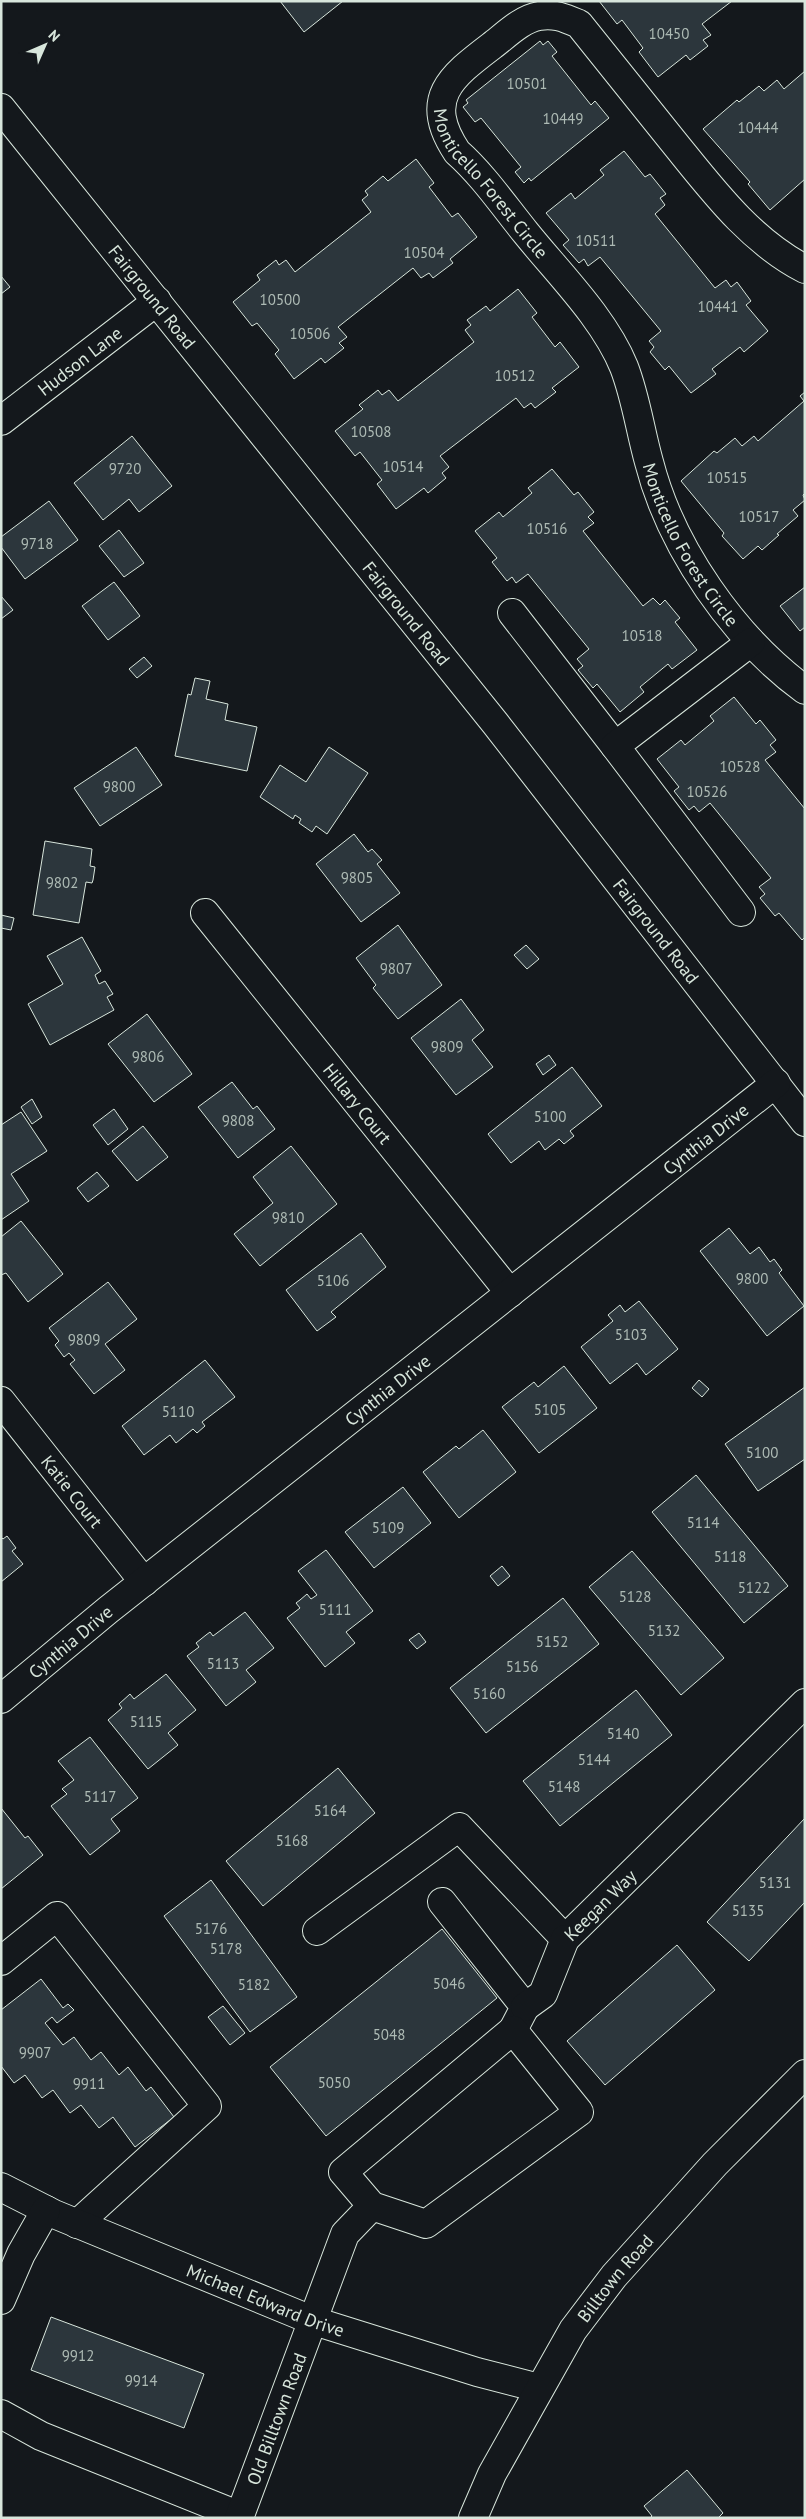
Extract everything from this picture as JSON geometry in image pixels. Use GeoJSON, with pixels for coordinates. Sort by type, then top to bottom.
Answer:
{"type":"FeatureCollection","features":[{"type":"Feature","properties":{"kind":"street","name":"Monticello Forest Circle"},"geometry":{"type":"LineString","coordinates":[[805,270],[790,262],[748,230],[713,191],[579,24],[562,8],[519,25],[456,73],[445,90],[441,113],[445,134],[457,152],[602,327],[623,366],[638,409],[649,463],[672,524],[708,589],[751,642],[788,678],[805,690]]}},
{"type":"Feature","properties":{"kind":"street","name":"Fairground Road"},"geometry":{"type":"LineString","coordinates":[[1,108],[496,723],[805,1122]]}},
{"type":"Feature","properties":{"kind":"street","name":"Hudson Lane"},"geometry":{"type":"LineString","coordinates":[[1,420],[156,301]]}},
{"type":"Feature","properties":{"kind":"street"},"geometry":{"type":"LineString","coordinates":[[512,614],[742,912]]}},
{"type":"Feature","properties":{"kind":"street"},"geometry":{"type":"LineString","coordinates":[[615,746],[751,642]]}},
{"type":"Feature","properties":{"kind":"street","name":"Hillary Court"},"geometry":{"type":"LineString","coordinates":[[205,913],[510,1293]]}},
{"type":"Feature","properties":{"kind":"street","name":"Cynthia Drive"},"geometry":{"type":"LineString","coordinates":[[1,1699],[144,1582],[776,1083]]}},
{"type":"Feature","properties":{"kind":"street","name":"Katie Court"},"geometry":{"type":"LineString","coordinates":[[1,1402],[144,1582]]}},
{"type":"Feature","properties":{"kind":"street","name":"Keegan Way"},"geometry":{"type":"LineString","coordinates":[[317,1931],[459,1827],[565,1939],[805,1703]]}},
{"type":"Feature","properties":{"kind":"street"},"geometry":{"type":"LineString","coordinates":[[442,1902],[519,2019],[579,2112],[426,2224],[372,2206],[343,2172],[519,2019],[543,1994],[565,1939]]}},
{"type":"Feature","properties":{"kind":"street"},"geometry":{"type":"LineString","coordinates":[[1,1961],[57,1916],[207,2106],[77,2224]]}},
{"type":"Feature","properties":{"kind":"street","name":"Billtown Road"},"geometry":{"type":"LineString","coordinates":[[473,2518],[492,2474],[573,2330],[614,2276],[715,2164],[805,2074]]}},
{"type":"Feature","properties":{"kind":"street","name":"Michael Edward Drive"},"geometry":{"type":"LineString","coordinates":[[1,2187],[77,2224],[314,2321],[477,2372],[539,2388]]}},
{"type":"Feature","properties":{"kind":"street","name":"Old Billtown Road"},"geometry":{"type":"LineString","coordinates":[[239,2517],[345,2234],[372,2206]]}},
{"type":"Feature","properties":{"kind":"street"},"geometry":{"type":"LineString","coordinates":[[1,2300],[21,2254],[46,2210]]}},
{"type":"Feature","properties":{"kind":"street"},"geometry":{"type":"LineString","coordinates":[[1,2414],[41,2436],[239,2517]]}},
{"type":"Feature","properties":{"kind":"building"},"geometry":{"type":"Polygon","coordinates":[[[280,1],[343,1],[304,32],[280,1]]]}},
{"type":"Feature","properties":{"kind":"building"},"geometry":{"type":"Polygon","coordinates":[[[599,1],[732,1],[702,24],[711,35],[703,40],[708,46],[690,60],[686,55],[658,77],[639,52],[643,48],[622,20],[617,24],[599,1]]]}},
{"type":"Feature","properties":{"kind":"building"},"geometry":{"type":"Polygon","coordinates":[[[540,41],[543,45],[548,41],[557,52],[552,56],[591,105],[595,101],[609,118],[531,181],[529,178],[524,183],[515,172],[521,167],[481,118],[475,122],[463,107],[468,103],[466,100],[540,41]]]}},
{"type":"Feature","properties":{"kind":"building"},"geometry":{"type":"Polygon","coordinates":[[[805,71],[805,179],[770,210],[748,184],[750,182],[703,129],[737,100],[739,102],[759,86],[764,91],[777,80],[784,89],[805,71]]]}},
{"type":"Feature","properties":{"kind":"building"},"geometry":{"type":"Polygon","coordinates":[[[624,151],[645,177],[650,174],[666,194],[660,198],[665,205],[655,214],[715,288],[726,280],[731,287],[737,282],[751,301],[746,305],[768,331],[744,352],[740,347],[712,369],[716,374],[691,393],[669,366],[665,370],[650,352],[654,347],[649,341],[661,331],[600,257],[588,266],[584,259],[579,263],[563,245],[569,240],[546,213],[571,193],[575,199],[604,175],[600,170],[624,151]]]}},
{"type":"Feature","properties":{"kind":"building"},"geometry":{"type":"Polygon","coordinates":[[[416,159],[434,183],[429,187],[452,217],[458,213],[477,237],[450,259],[453,263],[433,278],[429,273],[421,278],[413,268],[338,327],[347,337],[339,343],[344,348],[325,363],[321,358],[294,379],[275,354],[279,350],[257,323],[252,326],[233,302],[260,280],[257,275],[276,260],[279,265],[286,260],[295,272],[371,212],[362,200],[368,195],[365,191],[383,176],[388,181],[416,159]]]}},
{"type":"Feature","properties":{"kind":"building"},"geometry":{"type":"Polygon","coordinates":[[[1,276],[10,287],[1,294],[1,276]]]}},
{"type":"Feature","properties":{"kind":"building"},"geometry":{"type":"Polygon","coordinates":[[[518,289],[537,313],[532,317],[555,347],[560,342],[579,367],[552,388],[556,392],[535,408],[531,403],[524,408],[516,398],[440,456],[449,467],[442,473],[446,478],[428,493],[424,488],[396,509],[377,484],[382,480],[360,452],[355,456],[335,431],[363,409],[359,405],[378,390],[382,395],[389,390],[398,401],[474,342],[465,330],[471,325],[467,320],[486,306],[490,311],[518,289]]]}},
{"type":"Feature","properties":{"kind":"building"},"geometry":{"type":"Polygon","coordinates":[[[805,392],[805,493],[803,495],[805,500],[793,510],[798,516],[777,534],[779,535],[762,550],[758,546],[743,559],[722,536],[724,533],[681,481],[714,451],[717,453],[735,438],[742,446],[754,436],[758,441],[804,401],[800,396],[805,392]]]}},
{"type":"Feature","properties":{"kind":"building"},"geometry":{"type":"Polygon","coordinates":[[[132,436],[172,486],[139,512],[129,499],[103,520],[74,483],[132,436]]]}},
{"type":"Feature","properties":{"kind":"building"},"geometry":{"type":"Polygon","coordinates":[[[552,469],[574,495],[578,492],[594,512],[588,517],[594,523],[583,531],[643,606],[653,598],[660,605],[665,600],[680,618],[675,622],[697,650],[672,669],[668,664],[640,687],[644,692],[620,712],[597,684],[593,688],[578,670],[583,666],[577,659],[589,649],[528,574],[516,583],[512,577],[507,581],[492,562],[497,558],[475,531],[499,512],[503,517],[532,493],[528,488],[552,469]]]}},
{"type":"Feature","properties":{"kind":"building"},"geometry":{"type":"Polygon","coordinates":[[[49,501],[78,540],[25,579],[1,547],[1,537],[49,501]]]}},
{"type":"Feature","properties":{"kind":"building"},"geometry":{"type":"Polygon","coordinates":[[[119,530],[144,563],[124,577],[99,546],[119,530]]]}},
{"type":"Feature","properties":{"kind":"building"},"geometry":{"type":"Polygon","coordinates":[[[114,582],[140,616],[108,640],[82,606],[114,582]]]}},
{"type":"Feature","properties":{"kind":"building"},"geometry":{"type":"Polygon","coordinates":[[[805,587],[805,627],[800,631],[780,606],[805,587]]]}},
{"type":"Feature","properties":{"kind":"building"},"geometry":{"type":"Polygon","coordinates":[[[1,596],[13,610],[1,619],[1,596]]]}},
{"type":"Feature","properties":{"kind":"building"},"geometry":{"type":"Polygon","coordinates":[[[144,657],[152,666],[137,678],[129,669],[144,657]]]}},
{"type":"Feature","properties":{"kind":"building"},"geometry":{"type":"Polygon","coordinates":[[[195,678],[210,681],[206,699],[228,704],[225,720],[257,727],[247,771],[175,756],[188,694],[191,695],[195,678]]]}},
{"type":"Feature","properties":{"kind":"building"},"geometry":{"type":"Polygon","coordinates":[[[734,697],[756,724],[760,720],[776,740],[770,745],[776,752],[765,760],[805,809],[805,937],[802,940],[779,913],[775,916],[760,898],[765,894],[759,887],[771,878],[710,803],[699,812],[694,806],[689,810],[674,791],[679,787],[657,759],[681,740],[685,745],[714,721],[710,716],[734,697]]]}},
{"type":"Feature","properties":{"kind":"building"},"geometry":{"type":"Polygon","coordinates":[[[136,747],[162,785],[100,826],[74,788],[136,747]]]}},
{"type":"Feature","properties":{"kind":"building"},"geometry":{"type":"Polygon","coordinates":[[[329,747],[368,773],[327,834],[316,826],[312,832],[299,823],[301,819],[295,815],[293,819],[260,797],[280,765],[306,782],[329,747]]]}},
{"type":"Feature","properties":{"kind":"building"},"geometry":{"type":"Polygon","coordinates":[[[354,834],[368,852],[372,849],[382,860],[377,864],[400,893],[361,922],[316,864],[354,834]]]}},
{"type":"Feature","properties":{"kind":"building"},"geometry":{"type":"Polygon","coordinates":[[[45,841],[92,849],[90,866],[95,867],[93,880],[92,883],[86,882],[79,923],[33,915],[45,841]]]}},
{"type":"Feature","properties":{"kind":"building"},"geometry":{"type":"Polygon","coordinates":[[[1,915],[14,918],[11,930],[1,928],[1,915]]]}},
{"type":"Feature","properties":{"kind":"building"},"geometry":{"type":"Polygon","coordinates":[[[398,925],[442,985],[398,1019],[373,988],[376,985],[356,958],[398,925]]]}},
{"type":"Feature","properties":{"kind":"building"},"geometry":{"type":"Polygon","coordinates":[[[82,937],[101,971],[95,975],[99,984],[105,981],[113,994],[107,997],[114,1010],[50,1045],[28,1004],[63,984],[47,956],[82,937]]]}},
{"type":"Feature","properties":{"kind":"building"},"geometry":{"type":"Polygon","coordinates":[[[526,945],[539,959],[527,969],[514,955],[526,945]]]}},
{"type":"Feature","properties":{"kind":"building"},"geometry":{"type":"Polygon","coordinates":[[[461,999],[484,1030],[472,1040],[493,1067],[456,1095],[411,1038],[461,999]]]}},
{"type":"Feature","properties":{"kind":"building"},"geometry":{"type":"Polygon","coordinates":[[[147,1014],[192,1074],[154,1102],[108,1044],[147,1014]]]}},
{"type":"Feature","properties":{"kind":"building"},"geometry":{"type":"Polygon","coordinates":[[[549,1055],[556,1065],[543,1075],[536,1064],[549,1055]]]}},
{"type":"Feature","properties":{"kind":"building"},"geometry":{"type":"Polygon","coordinates":[[[572,1067],[602,1106],[570,1131],[574,1136],[564,1144],[559,1139],[545,1150],[539,1141],[511,1163],[488,1134],[572,1067]]]}},
{"type":"Feature","properties":{"kind":"building"},"geometry":{"type":"Polygon","coordinates":[[[232,1082],[253,1109],[257,1106],[275,1129],[238,1158],[198,1107],[232,1082]]]}},
{"type":"Feature","properties":{"kind":"building"},"geometry":{"type":"Polygon","coordinates":[[[32,1099],[42,1117],[32,1124],[21,1107],[32,1099]]]}},
{"type":"Feature","properties":{"kind":"building"},"geometry":{"type":"Polygon","coordinates":[[[114,1109],[128,1129],[108,1145],[93,1125],[114,1109]]]}},
{"type":"Feature","properties":{"kind":"building"},"geometry":{"type":"Polygon","coordinates":[[[21,1112],[47,1151],[11,1174],[29,1201],[1,1220],[1,1125],[21,1112]]]}},
{"type":"Feature","properties":{"kind":"building"},"geometry":{"type":"Polygon","coordinates":[[[143,1126],[168,1157],[137,1181],[112,1151],[143,1126]]]}},
{"type":"Feature","properties":{"kind":"building"},"geometry":{"type":"Polygon","coordinates":[[[291,1146],[337,1204],[260,1266],[234,1234],[273,1203],[253,1177],[291,1146]]]}},
{"type":"Feature","properties":{"kind":"building"},"geometry":{"type":"Polygon","coordinates":[[[97,1172],[109,1186],[88,1202],[77,1188],[97,1172]]]}},
{"type":"Feature","properties":{"kind":"building"},"geometry":{"type":"Polygon","coordinates":[[[21,1221],[63,1274],[28,1302],[6,1273],[1,1275],[1,1237],[21,1221]]]}},
{"type":"Feature","properties":{"kind":"building"},"geometry":{"type":"Polygon","coordinates":[[[729,1228],[750,1254],[759,1247],[770,1262],[774,1259],[782,1270],[779,1273],[804,1306],[767,1336],[700,1251],[729,1228]]]}},
{"type":"Feature","properties":{"kind":"building"},"geometry":{"type":"Polygon","coordinates":[[[361,1233],[386,1267],[331,1312],[336,1317],[317,1331],[286,1290],[361,1233]]]}},
{"type":"Feature","properties":{"kind":"building"},"geometry":{"type":"Polygon","coordinates":[[[108,1282],[137,1319],[105,1344],[125,1370],[94,1394],[70,1364],[75,1360],[69,1353],[64,1357],[55,1345],[59,1341],[49,1328],[108,1282]]]}},
{"type":"Feature","properties":{"kind":"building"},"geometry":{"type":"Polygon","coordinates":[[[639,1301],[678,1349],[646,1375],[637,1363],[610,1384],[581,1347],[613,1321],[608,1315],[620,1305],[625,1312],[639,1301]]]}},
{"type":"Feature","properties":{"kind":"building"},"geometry":{"type":"Polygon","coordinates":[[[205,1360],[235,1397],[202,1422],[205,1426],[197,1433],[193,1429],[176,1443],[170,1435],[144,1455],[122,1426],[205,1360]]]}},
{"type":"Feature","properties":{"kind":"building"},"geometry":{"type":"Polygon","coordinates":[[[564,1366],[597,1408],[539,1453],[502,1407],[534,1382],[538,1387],[564,1366]]]}},
{"type":"Feature","properties":{"kind":"building"},"geometry":{"type":"Polygon","coordinates":[[[699,1380],[709,1389],[702,1397],[692,1388],[699,1380]]]}},
{"type":"Feature","properties":{"kind":"building"},"geometry":{"type":"Polygon","coordinates":[[[805,1387],[805,1459],[758,1491],[725,1444],[805,1387]]]}},
{"type":"Feature","properties":{"kind":"building"},"geometry":{"type":"Polygon","coordinates":[[[483,1430],[516,1472],[459,1518],[423,1472],[456,1446],[459,1449],[483,1430]]]}},
{"type":"Feature","properties":{"kind":"building"},"geometry":{"type":"Polygon","coordinates":[[[696,1475],[788,1586],[744,1623],[652,1512],[696,1475]]]}},
{"type":"Feature","properties":{"kind":"building"},"geometry":{"type":"Polygon","coordinates":[[[403,1487],[431,1523],[374,1568],[345,1532],[403,1487]]]}},
{"type":"Feature","properties":{"kind":"building"},"geometry":{"type":"Polygon","coordinates":[[[7,1536],[16,1548],[12,1551],[23,1564],[1,1582],[1,1537],[3,1539],[7,1536]]]}},
{"type":"Feature","properties":{"kind":"building"},"geometry":{"type":"Polygon","coordinates":[[[326,1550],[373,1611],[346,1632],[355,1643],[325,1667],[287,1618],[300,1608],[296,1603],[307,1594],[311,1599],[317,1595],[298,1571],[326,1550]]]}},
{"type":"Feature","properties":{"kind":"building"},"geometry":{"type":"Polygon","coordinates":[[[632,1551],[724,1658],[681,1695],[589,1587],[632,1551]]]}},
{"type":"Feature","properties":{"kind":"building"},"geometry":{"type":"Polygon","coordinates":[[[502,1566],[510,1576],[498,1586],[490,1576],[502,1566]]]}},
{"type":"Feature","properties":{"kind":"building"},"geometry":{"type":"Polygon","coordinates":[[[563,1598],[599,1644],[486,1733],[450,1688],[563,1598]]]}},
{"type":"Feature","properties":{"kind":"building"},"geometry":{"type":"Polygon","coordinates":[[[245,1612],[274,1648],[246,1670],[256,1682],[226,1706],[187,1656],[199,1647],[196,1643],[206,1635],[210,1632],[213,1636],[245,1612]]]}},
{"type":"Feature","properties":{"kind":"building"},"geometry":{"type":"Polygon","coordinates":[[[419,1633],[426,1642],[417,1649],[409,1640],[419,1633]]]}},
{"type":"Feature","properties":{"kind":"building"},"geometry":{"type":"Polygon","coordinates":[[[166,1674],[196,1710],[168,1733],[178,1745],[148,1769],[108,1720],[122,1708],[119,1704],[130,1694],[134,1699],[166,1674]]]}},
{"type":"Feature","properties":{"kind":"building"},"geometry":{"type":"Polygon","coordinates":[[[636,1690],[672,1735],[560,1826],[523,1781],[636,1690]]]}},
{"type":"Feature","properties":{"kind":"building"},"geometry":{"type":"Polygon","coordinates":[[[90,1737],[138,1798],[111,1819],[120,1831],[90,1855],[51,1806],[67,1794],[62,1789],[74,1780],[58,1761],[90,1737]]]}},
{"type":"Feature","properties":{"kind":"building"},"geometry":{"type":"Polygon","coordinates":[[[338,1768],[375,1813],[263,1906],[226,1861],[338,1768]]]}},
{"type":"Feature","properties":{"kind":"building"},"geometry":{"type":"Polygon","coordinates":[[[1,1808],[25,1838],[28,1836],[43,1855],[1,1889],[1,1808]]]}},
{"type":"Feature","properties":{"kind":"building"},"geometry":{"type":"Polygon","coordinates":[[[805,1818],[805,1902],[749,1961],[707,1922],[805,1818]]]}},
{"type":"Feature","properties":{"kind":"building"},"geometry":{"type":"Polygon","coordinates":[[[211,1880],[297,1997],[250,2032],[164,1916],[211,1880]]]}},
{"type":"Feature","properties":{"kind":"building"},"geometry":{"type":"Polygon","coordinates":[[[442,1929],[497,1998],[326,2136],[270,2067],[442,1929]]]}},
{"type":"Feature","properties":{"kind":"building"},"geometry":{"type":"Polygon","coordinates":[[[677,1945],[715,1990],[605,2085],[567,2041],[677,1945]]]}},
{"type":"Feature","properties":{"kind":"building"},"geometry":{"type":"Polygon","coordinates":[[[41,1979],[63,2008],[68,2004],[74,2010],[57,2023],[52,2017],[45,2023],[63,2045],[74,2037],[91,2060],[101,2052],[119,2075],[128,2067],[146,2091],[151,2087],[174,2117],[135,2147],[113,2117],[99,2128],[81,2105],[70,2113],[53,2090],[42,2098],[25,2075],[14,2083],[1,2066],[1,2010],[41,1979]]]}},
{"type":"Feature","properties":{"kind":"building"},"geometry":{"type":"Polygon","coordinates":[[[223,2006],[245,2033],[230,2045],[208,2017],[223,2006]]]}},
{"type":"Feature","properties":{"kind":"building"},"geometry":{"type":"Polygon","coordinates":[[[51,2317],[204,2374],[184,2428],[31,2370],[51,2317]]]}},
{"type":"Feature","properties":{"kind":"building"},"geometry":{"type":"Polygon","coordinates":[[[687,2470],[723,2513],[718,2518],[650,2518],[652,2516],[644,2506],[687,2470]]]}}]}
